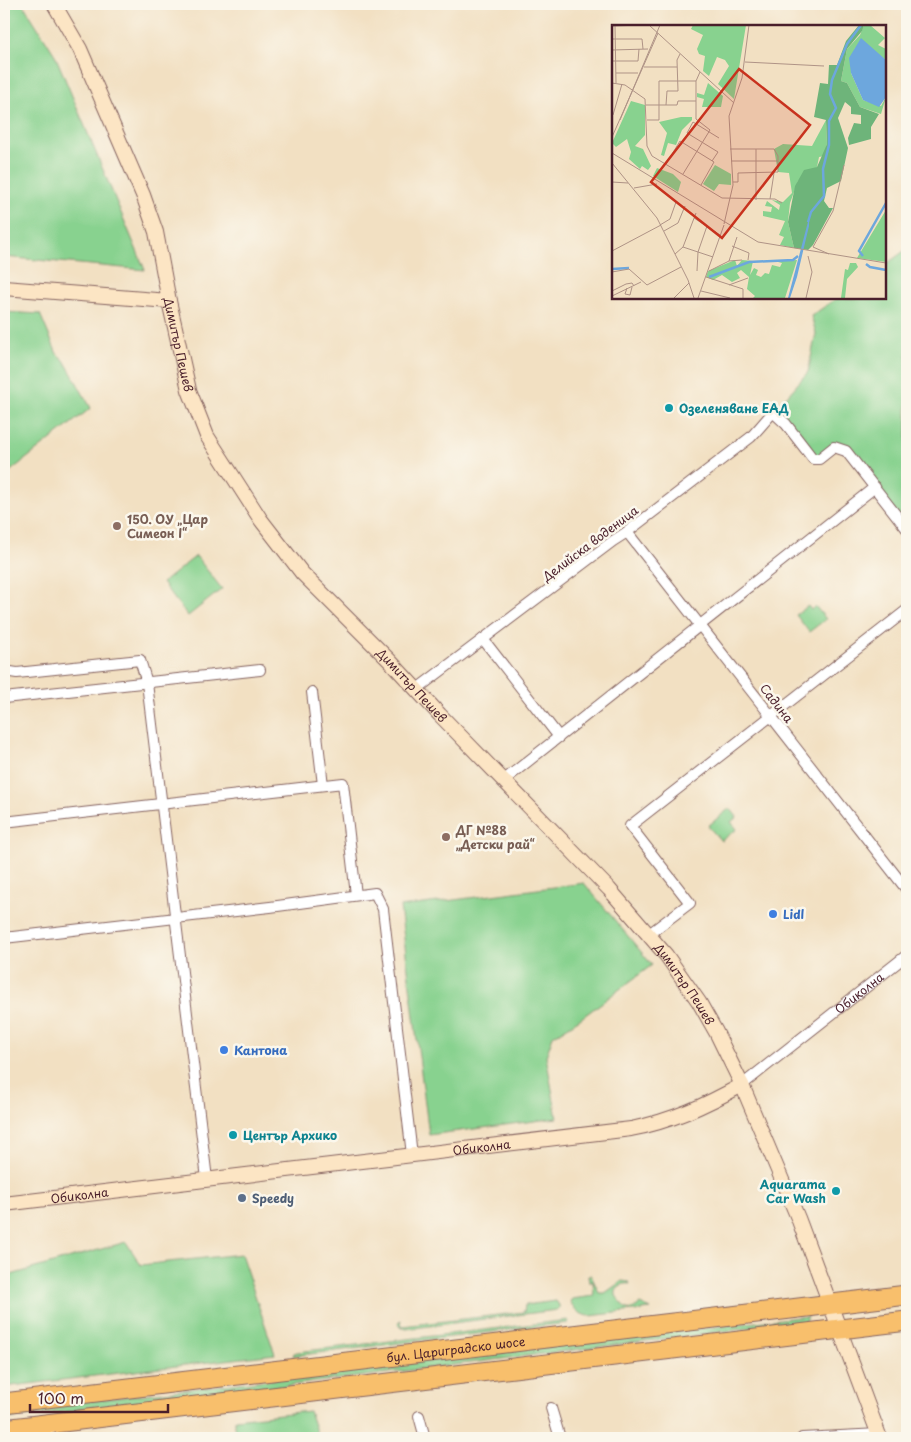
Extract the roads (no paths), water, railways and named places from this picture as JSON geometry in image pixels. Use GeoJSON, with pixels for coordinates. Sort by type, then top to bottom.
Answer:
{"type":"FeatureCollection","features":[{"type":"Feature","properties":{"kind":"highway","name":"бул. Цариградско шосе"},"geometry":{"type":"LineString","coordinates":[[4,1403],[907,1295]]}},
{"type":"Feature","properties":{"kind":"highway","name":"бул. Цариградско шосе"},"geometry":{"type":"LineString","coordinates":[[4,1429],[907,1321]]}},
{"type":"Feature","properties":{"kind":"main road","name":"Димитър Пешев"},"geometry":{"type":"LineString","coordinates":[[54,4],[80,49],[143,196],[156,232],[188,390],[207,436],[262,520],[302,573],[417,689],[609,890],[666,955],[699,1002],[742,1085],[798,1218],[880,1436]]}},
{"type":"Feature","properties":{"kind":"main road"},"geometry":{"type":"LineString","coordinates":[[4,288],[169,301]]}},
{"type":"Feature","properties":{"kind":"main road","name":"Обиколна"},"geometry":{"type":"LineString","coordinates":[[4,1203],[594,1134],[645,1126],[697,1109],[742,1085]]}},
{"type":"Feature","properties":{"kind":"street","name":"Делийска воденица"},"geometry":{"type":"LineString","coordinates":[[417,689],[613,540],[627,532],[751,436],[773,412],[786,424],[813,458],[819,459],[834,447],[846,451],[875,487]]}},
{"type":"Feature","properties":{"kind":"street"},"geometry":{"type":"LineString","coordinates":[[503,781],[875,487],[907,529]]}},
{"type":"Feature","properties":{"kind":"street","name":"Садина"},"geometry":{"type":"LineString","coordinates":[[627,532],[907,890]]}},
{"type":"Feature","properties":{"kind":"street"},"geometry":{"type":"LineString","coordinates":[[649,934],[690,903],[630,826],[907,610]]}},
{"type":"Feature","properties":{"kind":"street"},"geometry":{"type":"LineString","coordinates":[[482,639],[559,737]]}},
{"type":"Feature","properties":{"kind":"street"},"geometry":{"type":"LineString","coordinates":[[4,671],[17,673],[140,660],[147,683],[207,1179]]}},
{"type":"Feature","properties":{"kind":"street"},"geometry":{"type":"LineString","coordinates":[[4,698],[260,670]]}},
{"type":"Feature","properties":{"kind":"street"},"geometry":{"type":"LineString","coordinates":[[312,692],[323,785]]}},
{"type":"Feature","properties":{"kind":"street"},"geometry":{"type":"LineString","coordinates":[[4,822],[343,783],[356,895]]}},
{"type":"Feature","properties":{"kind":"street"},"geometry":{"type":"LineString","coordinates":[[4,938],[375,893],[383,909],[412,1155]]}},
{"type":"Feature","properties":{"kind":"street","name":"Обиколна"},"geometry":{"type":"LineString","coordinates":[[742,1085],[907,955]]}},
{"type":"Feature","properties":{"kind":"street"},"geometry":{"type":"LineString","coordinates":[[551,1408],[560,1438]]}},
{"type":"Feature","properties":{"kind":"street"},"geometry":{"type":"LineString","coordinates":[[419,1416],[425,1438]]}},
{"type":"Feature","properties":{"kind":"street"},"geometry":{"type":"LineString","coordinates":[[37,1438],[60,1422]]}},
{"type":"Feature","properties":{"kind":"street"},"geometry":{"type":"LineString","coordinates":[[802,1438],[880,1436]]}},
{"type":"Feature","properties":{"kind":"place","name":"Озеленяване ЕАД"},"geometry":{"type":"Point","coordinates":[669,408]}},
{"type":"Feature","properties":{"kind":"place","name":"150. ОУ „Цар Симеон I“"},"geometry":{"type":"Point","coordinates":[117,526]}},
{"type":"Feature","properties":{"kind":"place","name":"ДГ №88 „Детски рай“"},"geometry":{"type":"Point","coordinates":[446,837]}},
{"type":"Feature","properties":{"kind":"place","name":"Lidl"},"geometry":{"type":"Point","coordinates":[773,914]}},
{"type":"Feature","properties":{"kind":"place","name":"Кантона"},"geometry":{"type":"Point","coordinates":[224,1050]}},
{"type":"Feature","properties":{"kind":"place","name":"Център Архико"},"geometry":{"type":"Point","coordinates":[233,1135]}},
{"type":"Feature","properties":{"kind":"place","name":"Aquarama Car Wash"},"geometry":{"type":"Point","coordinates":[836,1191]}},
{"type":"Feature","properties":{"kind":"place","name":"Speedy"},"geometry":{"type":"Point","coordinates":[242,1198]}}]}
